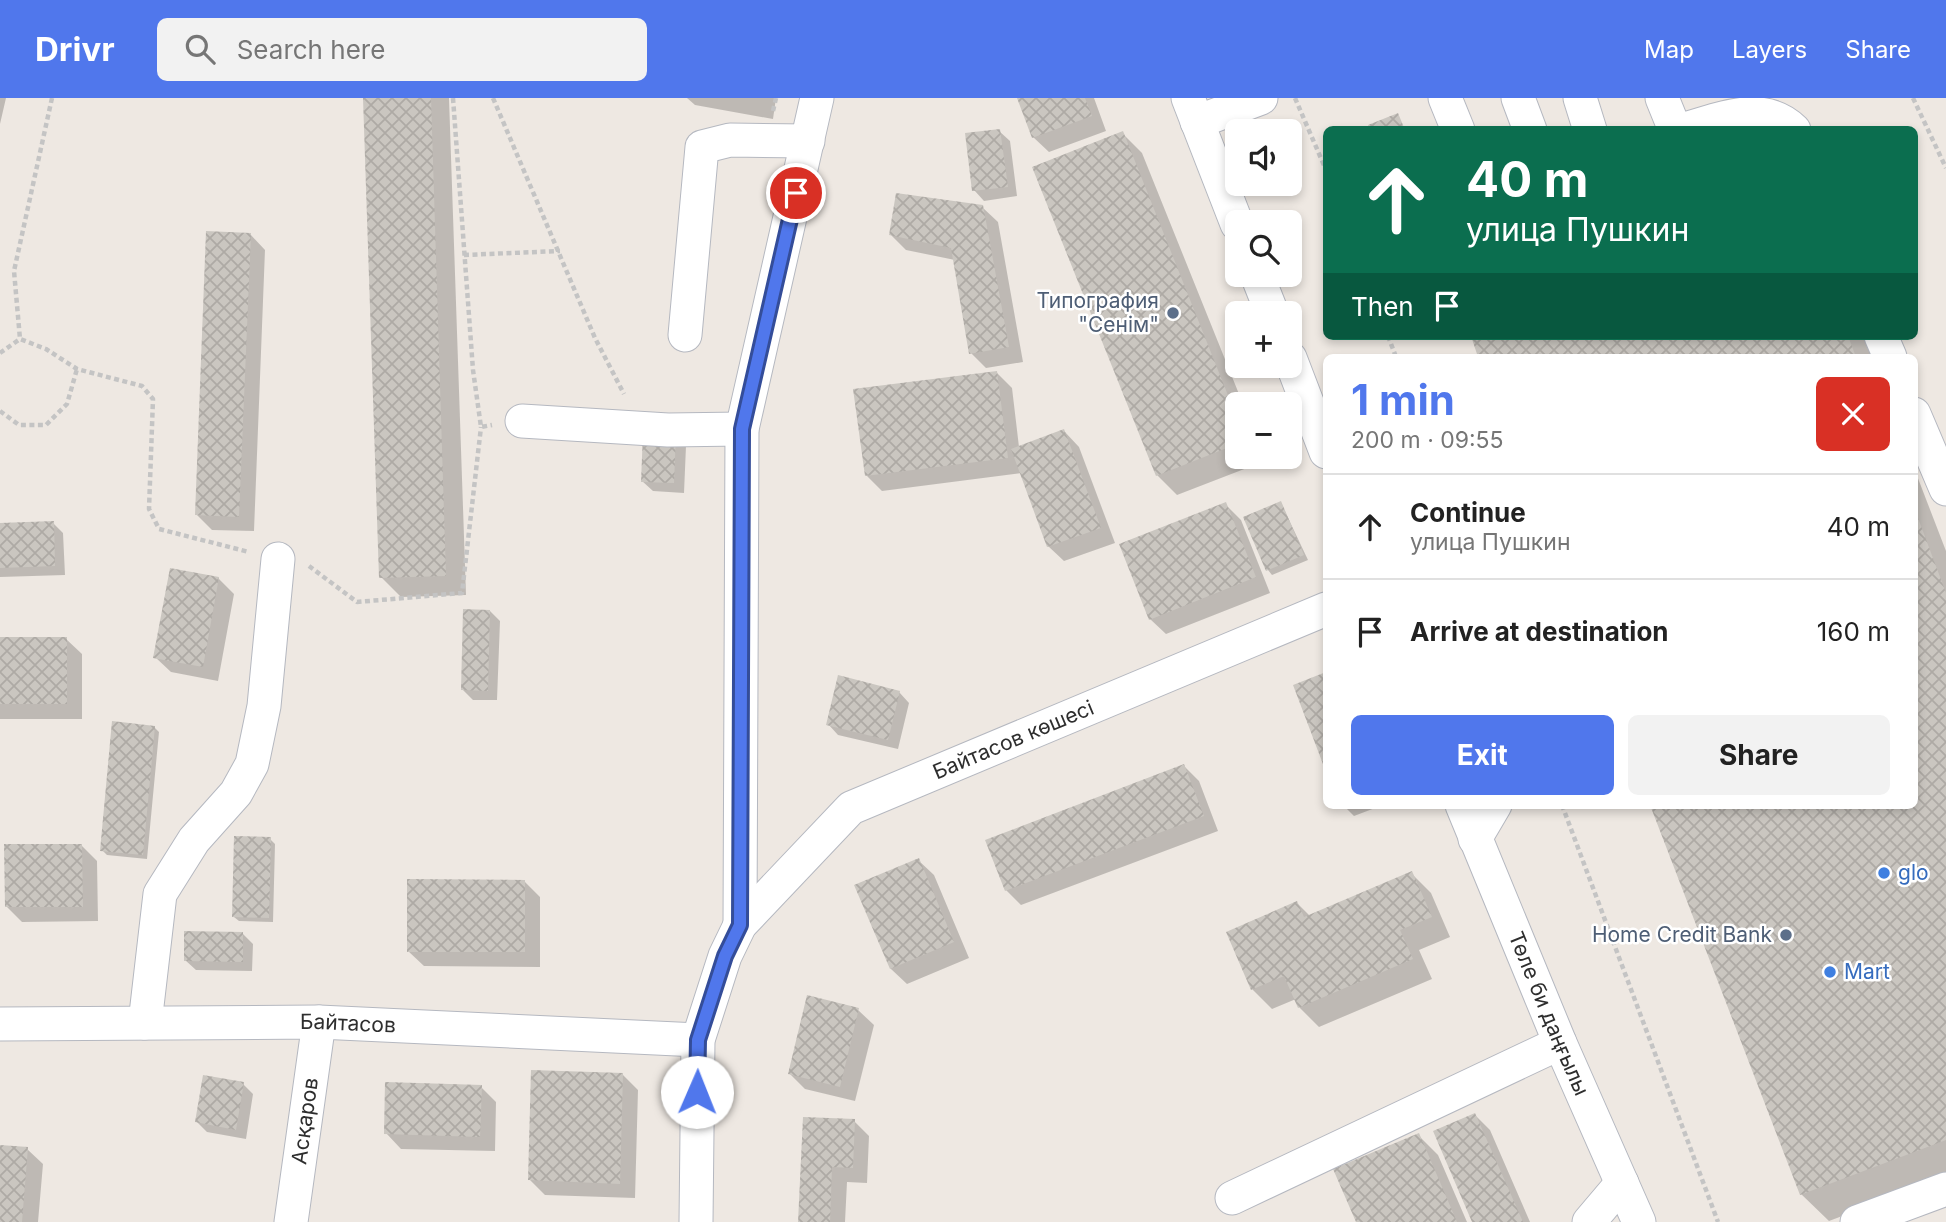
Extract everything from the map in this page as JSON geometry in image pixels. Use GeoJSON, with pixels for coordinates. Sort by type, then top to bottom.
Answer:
{"type":"FeatureCollection","features":[{"type":"Feature","properties":{"kind":"street"},"geometry":{"type":"LineString","coordinates":[[696,1222],[698,1040],[725,956],[740,925],[742,429],[817,98]]}},
{"type":"Feature","properties":{"kind":"street"},"geometry":{"type":"LineString","coordinates":[[1232,210],[1193,110],[1261,98]]}},
{"type":"Feature","properties":{"kind":"street"},"geometry":{"type":"LineString","coordinates":[[1445,98],[1456,126]]}},
{"type":"Feature","properties":{"kind":"street"},"geometry":{"type":"LineString","coordinates":[[1518,98],[1528,126]]}},
{"type":"Feature","properties":{"kind":"street"},"geometry":{"type":"LineString","coordinates":[[1580,98],[1589,126]]}},
{"type":"Feature","properties":{"kind":"street"},"geometry":{"type":"LineString","coordinates":[[1662,98],[1673,126]]}},
{"type":"Feature","properties":{"kind":"street"},"geometry":{"type":"LineString","coordinates":[[1693,126],[1753,105],[1775,115],[1789,126]]}},
{"type":"Feature","properties":{"kind":"street"},"geometry":{"type":"LineString","coordinates":[[685,335],[702,147],[730,140],[808,141]]}},
{"type":"Feature","properties":{"kind":"street"},"geometry":{"type":"LineString","coordinates":[[1298,378],[1323,444]]}},
{"type":"Feature","properties":{"kind":"street"},"geometry":{"type":"LineString","coordinates":[[522,421],[641,426],[668,430],[742,429]]}},
{"type":"Feature","properties":{"kind":"street"},"geometry":{"type":"LineString","coordinates":[[1918,423],[1946,489]]}},
{"type":"Feature","properties":{"kind":"street"},"geometry":{"type":"LineString","coordinates":[[145,1023],[160,894],[194,841],[236,793],[252,764],[264,706],[278,559]]}},
{"type":"Feature","properties":{"kind":"street","name":"Байтасов көшесі"},"geometry":{"type":"LineString","coordinates":[[740,925],[851,808],[1323,610]]}},
{"type":"Feature","properties":{"kind":"street","name":"Төле би даңғылы"},"geometry":{"type":"LineString","coordinates":[[1464,809],[1560,1043],[1639,1222]]}},
{"type":"Feature","properties":{"kind":"street"},"geometry":{"type":"LineString","coordinates":[[1475,839],[1493,809]]}},
{"type":"Feature","properties":{"kind":"street","name":"Байтасов"},"geometry":{"type":"LineString","coordinates":[[0,1024],[319,1022],[698,1040]]}},
{"type":"Feature","properties":{"kind":"street","name":"Асқаров"},"geometry":{"type":"LineString","coordinates":[[291,1222],[319,1022]]}},
{"type":"Feature","properties":{"kind":"street"},"geometry":{"type":"LineString","coordinates":[[1231,1198],[1560,1043]]}},
{"type":"Feature","properties":{"kind":"street"},"geometry":{"type":"LineString","coordinates":[[1589,1222],[1622,1183]]}},
{"type":"Feature","properties":{"kind":"street"},"geometry":{"type":"LineString","coordinates":[[1857,1222],[1946,1189]]}},
{"type":"Feature","properties":{"kind":"path"},"geometry":{"type":"LineString","coordinates":[[20,339],[15,271],[52,98]]}},
{"type":"Feature","properties":{"kind":"path"},"geometry":{"type":"LineString","coordinates":[[20,339],[46,349],[77,369],[142,386],[153,399],[149,509],[159,529],[312,567],[357,602],[462,593],[481,427],[464,255],[453,98]]}},
{"type":"Feature","properties":{"kind":"path"},"geometry":{"type":"LineString","coordinates":[[493,98],[595,338],[641,426]]}},
{"type":"Feature","properties":{"kind":"path"},"geometry":{"type":"LineString","coordinates":[[1295,98],[1323,163]]}},
{"type":"Feature","properties":{"kind":"path"},"geometry":{"type":"LineString","coordinates":[[1913,98],[1946,168]]}},
{"type":"Feature","properties":{"kind":"path"},"geometry":{"type":"LineString","coordinates":[[464,255],[560,251]]}},
{"type":"Feature","properties":{"kind":"path"},"geometry":{"type":"LineString","coordinates":[[0,353],[20,339]]}},
{"type":"Feature","properties":{"kind":"path"},"geometry":{"type":"LineString","coordinates":[[0,411],[19,425],[46,425],[68,404],[77,369]]}},
{"type":"Feature","properties":{"kind":"path"},"geometry":{"type":"LineString","coordinates":[[481,427],[522,421]]}},
{"type":"Feature","properties":{"kind":"path"},"geometry":{"type":"LineString","coordinates":[[1563,809],[1718,1222]]}},
{"type":"Feature","properties":{"kind":"building"},"geometry":{"type":"Polygon","coordinates":[[[363,98],[431,98],[446,576],[379,578],[363,98]]]}},
{"type":"Feature","properties":{"kind":"building"},"geometry":{"type":"Polygon","coordinates":[[[1017,98],[1085,98],[1092,116],[1032,138],[1017,98]]]}},
{"type":"Feature","properties":{"kind":"building"},"geometry":{"type":"Polygon","coordinates":[[[1398,113],[1403,126],[1368,126],[1398,113]]]}},
{"type":"Feature","properties":{"kind":"building"},"geometry":{"type":"Polygon","coordinates":[[[1000,129],[1008,187],[972,191],[965,133],[1000,129]]]}},
{"type":"Feature","properties":{"kind":"building"},"geometry":{"type":"Polygon","coordinates":[[[1123,131],[1227,392],[1225,449],[1156,476],[1032,167],[1123,131]]]}},
{"type":"Feature","properties":{"kind":"building"},"geometry":{"type":"Polygon","coordinates":[[[896,193],[983,205],[1009,347],[969,354],[951,248],[889,235],[896,193]]]}},
{"type":"Feature","properties":{"kind":"building"},"geometry":{"type":"Polygon","coordinates":[[[206,231],[251,233],[239,517],[195,515],[206,231]]]}},
{"type":"Feature","properties":{"kind":"building"},"geometry":{"type":"Polygon","coordinates":[[[1472,340],[1850,340],[1855,354],[1477,354],[1472,340]]]}},
{"type":"Feature","properties":{"kind":"building"},"geometry":{"type":"Polygon","coordinates":[[[997,371],[1008,458],[865,476],[853,389],[997,371]]]}},
{"type":"Feature","properties":{"kind":"building"},"geometry":{"type":"Polygon","coordinates":[[[1064,429],[1101,528],[1047,547],[1011,449],[1064,429]]]}},
{"type":"Feature","properties":{"kind":"building"},"geometry":{"type":"Polygon","coordinates":[[[643,432],[676,434],[674,483],[641,482],[643,432]]]}},
{"type":"Feature","properties":{"kind":"building"},"geometry":{"type":"Polygon","coordinates":[[[1281,501],[1304,555],[1266,571],[1243,517],[1281,501]]]}},
{"type":"Feature","properties":{"kind":"building"},"geometry":{"type":"Polygon","coordinates":[[[1226,502],[1256,577],[1149,620],[1119,544],[1226,502]]]}},
{"type":"Feature","properties":{"kind":"building","name":"Mart"},"geometry":{"type":"Polygon","coordinates":[[[1918,518],[1946,593],[1946,1140],[1800,1195],[1652,809],[1918,809],[1918,518]]]}},
{"type":"Feature","properties":{"kind":"building"},"geometry":{"type":"Polygon","coordinates":[[[54,521],[55,566],[0,568],[0,523],[54,521]]]}},
{"type":"Feature","properties":{"kind":"building"},"geometry":{"type":"Polygon","coordinates":[[[170,568],[219,577],[203,667],[153,658],[170,568]]]}},
{"type":"Feature","properties":{"kind":"building"},"geometry":{"type":"Polygon","coordinates":[[[463,609],[490,610],[488,691],[461,690],[463,609]]]}},
{"type":"Feature","properties":{"kind":"building"},"geometry":{"type":"Polygon","coordinates":[[[0,637],[67,637],[67,704],[0,704],[0,637]]]}},
{"type":"Feature","properties":{"kind":"building"},"geometry":{"type":"Polygon","coordinates":[[[1323,673],[1323,764],[1293,685],[1323,673]]]}},
{"type":"Feature","properties":{"kind":"building"},"geometry":{"type":"Polygon","coordinates":[[[838,675],[900,691],[888,740],[826,725],[838,675]]]}},
{"type":"Feature","properties":{"kind":"building"},"geometry":{"type":"Polygon","coordinates":[[[112,721],[155,726],[143,855],[100,851],[112,721]]]}},
{"type":"Feature","properties":{"kind":"building"},"geometry":{"type":"Polygon","coordinates":[[[1184,764],[1204,816],[1005,891],[985,840],[1184,764]]]}},
{"type":"Feature","properties":{"kind":"building"},"geometry":{"type":"Polygon","coordinates":[[[234,836],[271,837],[269,918],[232,917],[234,836]]]}},
{"type":"Feature","properties":{"kind":"building"},"geometry":{"type":"Polygon","coordinates":[[[4,844],[82,844],[83,907],[5,907],[4,844]]]}},
{"type":"Feature","properties":{"kind":"building"},"geometry":{"type":"Polygon","coordinates":[[[919,858],[954,942],[890,969],[854,885],[919,858]]]}},
{"type":"Feature","properties":{"kind":"building"},"geometry":{"type":"Polygon","coordinates":[[[1412,871],[1432,917],[1400,930],[1413,959],[1298,1008],[1284,976],[1251,990],[1226,932],[1297,901],[1304,917],[1412,871]]]}},
{"type":"Feature","properties":{"kind":"building"},"geometry":{"type":"Polygon","coordinates":[[[407,879],[525,880],[525,952],[407,952],[407,879]]]}},
{"type":"Feature","properties":{"kind":"building"},"geometry":{"type":"Polygon","coordinates":[[[184,931],[243,932],[243,962],[184,961],[184,931]]]}},
{"type":"Feature","properties":{"kind":"building"},"geometry":{"type":"Polygon","coordinates":[[[807,995],[859,1008],[840,1087],[788,1074],[807,995]]]}},
{"type":"Feature","properties":{"kind":"building"},"geometry":{"type":"Polygon","coordinates":[[[531,1070],[623,1073],[620,1184],[528,1180],[531,1070]]]}},
{"type":"Feature","properties":{"kind":"building"},"geometry":{"type":"Polygon","coordinates":[[[203,1075],[244,1082],[236,1130],[195,1122],[203,1075]]]}},
{"type":"Feature","properties":{"kind":"building"},"geometry":{"type":"Polygon","coordinates":[[[385,1082],[482,1085],[480,1137],[384,1134],[385,1082]]]}},
{"type":"Feature","properties":{"kind":"building"},"geometry":{"type":"Polygon","coordinates":[[[1475,1113],[1523,1222],[1472,1222],[1433,1131],[1475,1113]]]}},
{"type":"Feature","properties":{"kind":"building"},"geometry":{"type":"Polygon","coordinates":[[[803,1117],[855,1119],[853,1168],[832,1167],[830,1222],[798,1222],[803,1117]]]}},
{"type":"Feature","properties":{"kind":"building"},"geometry":{"type":"Polygon","coordinates":[[[1419,1133],[1457,1222],[1356,1222],[1333,1169],[1419,1133]]]}},
{"type":"Feature","properties":{"kind":"building"},"geometry":{"type":"Polygon","coordinates":[[[0,1145],[28,1147],[22,1222],[0,1222],[0,1145]]]}},
{"type":"Feature","properties":{"kind":"place","name":"Типография \"Сенім\""},"geometry":{"type":"Point","coordinates":[1173,313]}},
{"type":"Feature","properties":{"kind":"place","name":"glo"},"geometry":{"type":"Point","coordinates":[1884,873]}},
{"type":"Feature","properties":{"kind":"place","name":"Home Credit Bank"},"geometry":{"type":"Point","coordinates":[1786,935]}},
{"type":"Feature","properties":{"kind":"place","name":"Mart"},"geometry":{"type":"Point","coordinates":[1830,972]}},
{"type":"Feature","properties":{"kind":"route"},"geometry":{"type":"LineString","coordinates":[[697,1092],[698,1040],[725,956],[740,925],[742,429],[796,193]]}}]}
